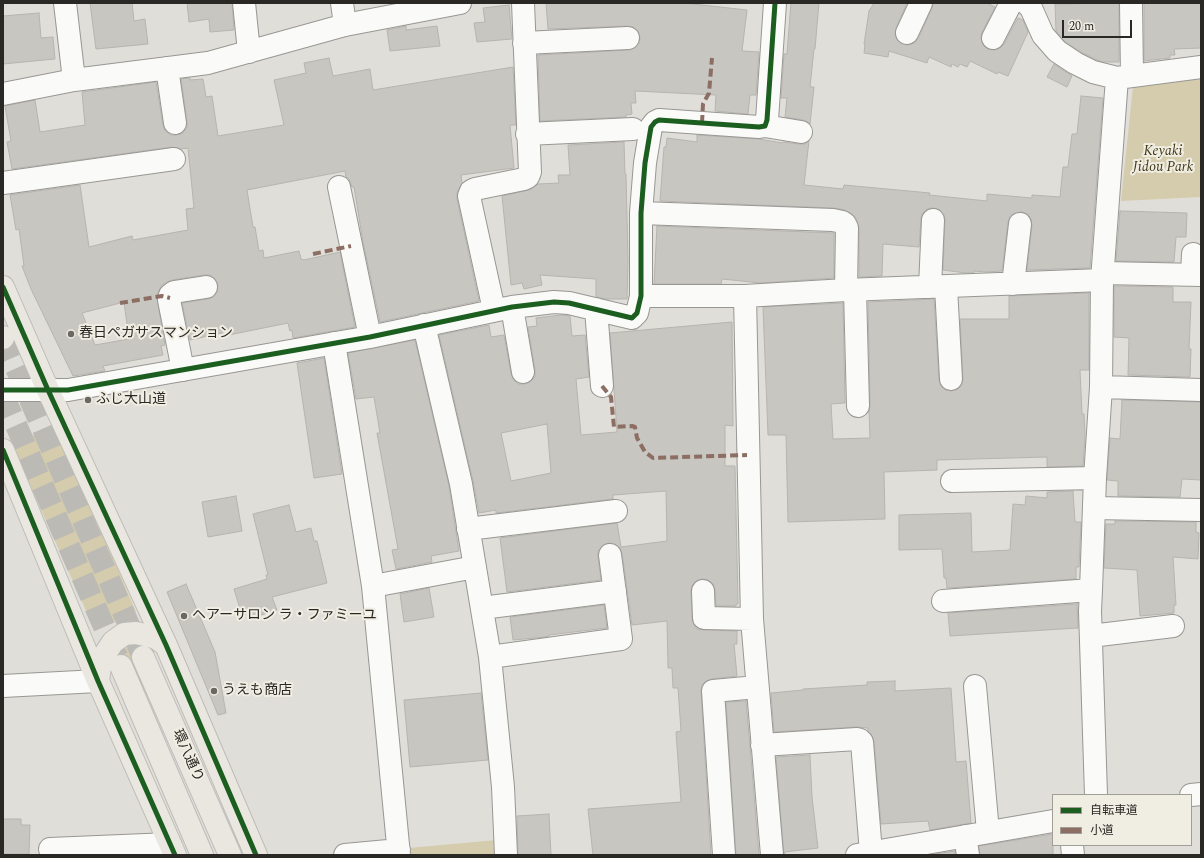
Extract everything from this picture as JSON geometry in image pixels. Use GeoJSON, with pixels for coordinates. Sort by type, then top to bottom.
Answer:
{"type":"FeatureCollection","features":[{"type":"Feature","properties":{"kind":"main road"},"geometry":{"type":"LineString","coordinates":[[3,287],[48,390],[166,645],[256,855]]}},
{"type":"Feature","properties":{"kind":"main road"},"geometry":{"type":"LineString","coordinates":[[3,450],[98,681],[172,849]]}},
{"type":"Feature","properties":{"kind":"main road"},"geometry":{"type":"LineString","coordinates":[[98,681],[100,667],[105,654],[113,642],[124,634],[136,633],[145,635],[156,638],[166,645]]}},
{"type":"Feature","properties":{"kind":"main road","name":"環八通り"},"geometry":{"type":"LineString","coordinates":[[143,657],[230,855]]}},
{"type":"Feature","properties":{"kind":"main road","name":"環八通り"},"geometry":{"type":"LineString","coordinates":[[121,666],[202,855]]}},
{"type":"Feature","properties":{"kind":"street"},"geometry":{"type":"LineString","coordinates":[[65,3],[74,80]]}},
{"type":"Feature","properties":{"kind":"street"},"geometry":{"type":"LineString","coordinates":[[244,3],[249,52]]}},
{"type":"Feature","properties":{"kind":"street"},"geometry":{"type":"LineString","coordinates":[[342,3],[345,25]]}},
{"type":"Feature","properties":{"kind":"street"},"geometry":{"type":"LineString","coordinates":[[3,94],[74,80],[208,63],[345,25],[456,3]]}},
{"type":"Feature","properties":{"kind":"street"},"geometry":{"type":"LineString","coordinates":[[523,3],[527,134],[530,172],[528,177],[524,179],[475,189],[471,191],[469,196],[523,372]]}},
{"type":"Feature","properties":{"kind":"street"},"geometry":{"type":"LineString","coordinates":[[765,126],[775,3]]}},
{"type":"Feature","properties":{"kind":"street"},"geometry":{"type":"LineString","coordinates":[[907,32],[921,3]]}},
{"type":"Feature","properties":{"kind":"street"},"geometry":{"type":"LineString","coordinates":[[1096,794],[1091,590],[1095,478],[1101,387],[1102,277],[1125,77],[1131,3]]}},
{"type":"Feature","properties":{"kind":"street"},"geometry":{"type":"LineString","coordinates":[[993,38],[1025,4],[1044,35],[1057,51],[1075,63],[1093,72],[1125,77],[1201,67]]}},
{"type":"Feature","properties":{"kind":"street"},"geometry":{"type":"LineString","coordinates":[[524,43],[628,38]]}},
{"type":"Feature","properties":{"kind":"street"},"geometry":{"type":"LineString","coordinates":[[167,68],[175,123]]}},
{"type":"Feature","properties":{"kind":"street"},"geometry":{"type":"LineString","coordinates":[[3,390],[68,390],[370,337],[503,308],[554,302],[569,303],[632,318],[637,313],[640,296],[641,213],[645,163],[651,128],[655,122],[659,120],[759,127],[765,126],[801,132]]}},
{"type":"Feature","properties":{"kind":"street"},"geometry":{"type":"LineString","coordinates":[[527,134],[633,129]]}},
{"type":"Feature","properties":{"kind":"street"},"geometry":{"type":"LineString","coordinates":[[3,183],[174,159]]}},
{"type":"Feature","properties":{"kind":"street"},"geometry":{"type":"LineString","coordinates":[[339,187],[370,337]]}},
{"type":"Feature","properties":{"kind":"street"},"geometry":{"type":"LineString","coordinates":[[641,213],[833,220],[845,224],[847,228],[858,406]]}},
{"type":"Feature","properties":{"kind":"street"},"geometry":{"type":"LineString","coordinates":[[933,220],[938,287],[951,379]]}},
{"type":"Feature","properties":{"kind":"street"},"geometry":{"type":"LineString","coordinates":[[1013,284],[1020,224]]}},
{"type":"Feature","properties":{"kind":"street"},"geometry":{"type":"LineString","coordinates":[[640,296],[744,296],[851,290],[1013,284],[1102,277],[1197,275],[1193,254]]}},
{"type":"Feature","properties":{"kind":"street"},"geometry":{"type":"LineString","coordinates":[[183,370],[170,295],[174,292],[206,287]]}},
{"type":"Feature","properties":{"kind":"street"},"geometry":{"type":"LineString","coordinates":[[744,296],[752,619],[772,855]]}},
{"type":"Feature","properties":{"kind":"street"},"geometry":{"type":"LineString","coordinates":[[596,309],[602,386]]}},
{"type":"Feature","properties":{"kind":"street"},"geometry":{"type":"LineString","coordinates":[[424,325],[460,484],[490,657],[503,787],[506,855]]}},
{"type":"Feature","properties":{"kind":"street"},"geometry":{"type":"LineString","coordinates":[[334,343],[373,586],[399,852],[345,855]]}},
{"type":"Feature","properties":{"kind":"street"},"geometry":{"type":"LineString","coordinates":[[1101,387],[1201,390]]}},
{"type":"Feature","properties":{"kind":"street"},"geometry":{"type":"LineString","coordinates":[[952,481],[1095,478]]}},
{"type":"Feature","properties":{"kind":"street"},"geometry":{"type":"LineString","coordinates":[[1094,508],[1201,510]]}},
{"type":"Feature","properties":{"kind":"street"},"geometry":{"type":"LineString","coordinates":[[468,529],[616,511]]}},
{"type":"Feature","properties":{"kind":"street"},"geometry":{"type":"LineString","coordinates":[[490,657],[621,639],[610,556]]}},
{"type":"Feature","properties":{"kind":"street"},"geometry":{"type":"LineString","coordinates":[[373,586],[475,567]]}},
{"type":"Feature","properties":{"kind":"street"},"geometry":{"type":"LineString","coordinates":[[943,601],[1091,590]]}},
{"type":"Feature","properties":{"kind":"street"},"geometry":{"type":"LineString","coordinates":[[482,608],[615,591]]}},
{"type":"Feature","properties":{"kind":"street"},"geometry":{"type":"LineString","coordinates":[[703,591],[704,618],[752,619]]}},
{"type":"Feature","properties":{"kind":"street"},"geometry":{"type":"LineString","coordinates":[[1091,636],[1173,626]]}},
{"type":"Feature","properties":{"kind":"street"},"geometry":{"type":"LineString","coordinates":[[3,686],[98,681]]}},
{"type":"Feature","properties":{"kind":"street"},"geometry":{"type":"LineString","coordinates":[[975,686],[988,832]]}},
{"type":"Feature","properties":{"kind":"street"},"geometry":{"type":"LineString","coordinates":[[724,855],[713,691],[757,687]]}},
{"type":"Feature","properties":{"kind":"street"},"geometry":{"type":"LineString","coordinates":[[762,745],[857,738],[862,742],[865,854],[966,846],[988,832],[1052,821]]}},
{"type":"Feature","properties":{"kind":"street"},"geometry":{"type":"LineString","coordinates":[[50,849],[172,849]]}},
{"type":"Feature","properties":{"kind":"green space","name":"Keyaki Jidou Park"},"geometry":{"type":"Polygon","coordinates":[[[1201,78],[1201,197],[1121,201],[1133,86],[1201,78]]]}},
{"type":"Feature","properties":{"kind":"green space"},"geometry":{"type":"Polygon","coordinates":[[[15,333],[17,342],[15,350],[10,358],[3,363],[3,338],[15,333]]]}},
{"type":"Feature","properties":{"kind":"green space"},"geometry":{"type":"Polygon","coordinates":[[[8,435],[61,436],[136,612],[95,631],[8,435]]]}},
{"type":"Feature","properties":{"kind":"green space"},"geometry":{"type":"Polygon","coordinates":[[[137,644],[161,649],[121,666],[117,660],[122,652],[129,646],[137,644]]]}},
{"type":"Feature","properties":{"kind":"green space"},"geometry":{"type":"Polygon","coordinates":[[[496,840],[497,855],[410,855],[409,848],[496,840]]]}},
{"type":"Feature","properties":{"kind":"building"},"geometry":{"type":"Polygon","coordinates":[[[90,3],[132,3],[134,21],[145,19],[148,44],[96,49],[90,3]]]}},
{"type":"Feature","properties":{"kind":"building"},"geometry":{"type":"Polygon","coordinates":[[[187,3],[232,3],[234,30],[210,32],[209,19],[189,22],[187,3]]]}},
{"type":"Feature","properties":{"kind":"building"},"geometry":{"type":"Polygon","coordinates":[[[546,3],[684,3],[747,10],[742,51],[759,52],[756,95],[750,95],[748,114],[715,111],[716,95],[635,91],[636,103],[631,103],[632,114],[626,115],[626,117],[540,121],[538,55],[629,50],[635,48],[639,43],[640,38],[638,31],[633,27],[627,26],[548,29],[546,3]]]}},
{"type":"Feature","properties":{"kind":"building"},"geometry":{"type":"Polygon","coordinates":[[[791,3],[819,3],[810,87],[814,87],[810,124],[803,120],[785,117],[787,98],[781,98],[784,54],[787,54],[791,3]]]}},
{"type":"Feature","properties":{"kind":"building"},"geometry":{"type":"Polygon","coordinates":[[[874,3],[907,3],[896,28],[895,34],[897,40],[902,44],[908,45],[914,43],[918,39],[933,3],[987,3],[995,7],[982,32],[981,38],[983,45],[988,49],[994,50],[1000,48],[1004,44],[1018,18],[1023,20],[1028,32],[1008,76],[998,72],[997,74],[970,61],[967,67],[960,64],[958,67],[952,64],[951,67],[929,57],[927,63],[889,51],[888,57],[864,53],[869,11],[874,3]]]}},
{"type":"Feature","properties":{"kind":"building"},"geometry":{"type":"Polygon","coordinates":[[[1119,3],[1119,62],[1103,62],[1097,60],[1065,42],[1056,31],[1055,4],[1119,3]]]}},
{"type":"Feature","properties":{"kind":"building"},"geometry":{"type":"Polygon","coordinates":[[[1144,3],[1201,3],[1201,48],[1174,49],[1175,55],[1170,55],[1170,58],[1144,61],[1144,3]]]}},
{"type":"Feature","properties":{"kind":"building"},"geometry":{"type":"Polygon","coordinates":[[[509,5],[512,39],[477,42],[474,23],[485,22],[483,8],[509,5]]]}},
{"type":"Feature","properties":{"kind":"building"},"geometry":{"type":"Polygon","coordinates":[[[39,13],[41,38],[53,37],[55,59],[3,64],[3,16],[39,13]]]}},
{"type":"Feature","properties":{"kind":"building"},"geometry":{"type":"Polygon","coordinates":[[[406,26],[406,30],[437,26],[440,46],[390,51],[387,30],[406,26]]]}},
{"type":"Feature","properties":{"kind":"building"},"geometry":{"type":"Polygon","coordinates":[[[329,58],[333,76],[370,69],[373,90],[513,67],[516,125],[510,125],[514,168],[461,175],[462,183],[457,192],[457,199],[479,301],[380,322],[363,242],[354,187],[352,187],[349,179],[346,177],[345,171],[247,190],[253,227],[255,227],[259,251],[263,250],[264,258],[299,251],[301,259],[304,260],[340,252],[355,327],[293,338],[292,330],[290,331],[288,323],[224,336],[221,333],[190,340],[182,303],[214,297],[217,292],[218,285],[215,279],[210,275],[172,280],[162,285],[158,292],[157,298],[165,345],[161,346],[163,355],[103,366],[105,371],[73,376],[31,289],[22,266],[24,266],[19,229],[16,230],[10,195],[80,185],[89,247],[132,236],[133,240],[188,230],[186,209],[194,208],[188,148],[181,149],[172,147],[12,169],[7,142],[11,141],[5,106],[35,100],[40,132],[85,125],[82,92],[156,82],[165,131],[171,135],[176,135],[183,133],[187,127],[181,79],[203,79],[206,97],[212,96],[218,136],[284,125],[274,80],[306,73],[304,63],[329,58]],[[124,302],[82,313],[95,345],[129,339],[124,302]]]}},
{"type":"Feature","properties":{"kind":"building"},"geometry":{"type":"Polygon","coordinates":[[[1054,64],[1072,76],[1067,87],[1047,77],[1054,64]]]}},
{"type":"Feature","properties":{"kind":"building"},"geometry":{"type":"Polygon","coordinates":[[[1081,96],[1103,98],[1090,268],[1027,270],[1032,225],[1028,214],[1022,212],[1015,213],[1010,216],[1002,271],[974,271],[974,273],[966,273],[943,270],[945,220],[944,215],[940,210],[933,208],[927,209],[922,214],[919,247],[883,244],[882,276],[859,277],[859,228],[856,218],[845,210],[833,208],[660,201],[664,147],[666,147],[667,138],[697,142],[697,135],[759,139],[799,144],[805,144],[809,141],[804,185],[843,189],[844,185],[930,193],[929,195],[987,201],[987,194],[1032,198],[1032,195],[1060,197],[1063,167],[1068,167],[1072,134],[1077,134],[1081,96]]]}},
{"type":"Feature","properties":{"kind":"building"},"geometry":{"type":"Polygon","coordinates":[[[624,142],[628,261],[627,299],[606,299],[596,297],[596,279],[540,275],[542,285],[524,289],[522,283],[511,285],[502,196],[529,190],[538,184],[559,183],[558,175],[570,175],[568,145],[624,142]]]}},
{"type":"Feature","properties":{"kind":"building"},"geometry":{"type":"Polygon","coordinates":[[[1120,211],[1187,213],[1186,237],[1176,237],[1174,262],[1116,261],[1120,211]]]}},
{"type":"Feature","properties":{"kind":"building"},"geometry":{"type":"Polygon","coordinates":[[[657,226],[834,233],[834,278],[761,283],[722,279],[721,284],[654,284],[657,226]]]}},
{"type":"Feature","properties":{"kind":"building"},"geometry":{"type":"Polygon","coordinates":[[[1114,286],[1173,287],[1173,302],[1191,302],[1189,349],[1191,349],[1190,377],[1128,375],[1129,338],[1114,337],[1114,286]]]}},
{"type":"Feature","properties":{"kind":"building"},"geometry":{"type":"Polygon","coordinates":[[[1089,293],[1089,370],[1080,370],[1082,414],[1084,414],[1085,436],[1083,466],[1047,467],[1047,457],[937,460],[937,470],[884,472],[885,519],[788,522],[786,435],[768,435],[763,307],[843,303],[845,403],[831,404],[833,439],[870,438],[868,302],[934,299],[939,380],[941,386],[945,390],[951,391],[958,389],[962,385],[963,379],[960,319],[1009,319],[1009,296],[1089,293]]]}},
{"type":"Feature","properties":{"kind":"building"},"geometry":{"type":"Polygon","coordinates":[[[561,315],[570,316],[572,336],[585,335],[589,377],[576,379],[581,435],[617,432],[610,333],[732,322],[733,426],[725,425],[725,466],[735,466],[738,604],[736,604],[736,606],[716,606],[715,590],[713,584],[708,580],[702,579],[696,581],[692,586],[691,591],[692,619],[697,629],[737,631],[737,644],[734,644],[737,676],[706,681],[702,685],[701,691],[711,855],[593,855],[588,809],[681,802],[676,732],[681,731],[678,688],[673,688],[672,668],[668,668],[667,621],[632,625],[622,553],[620,548],[615,544],[609,543],[603,545],[598,551],[601,580],[507,592],[500,538],[617,523],[621,547],[667,541],[666,491],[613,495],[613,499],[496,513],[496,510],[479,513],[439,335],[489,325],[491,337],[504,335],[511,374],[518,384],[525,384],[535,377],[528,327],[537,326],[536,318],[561,315]],[[547,424],[501,433],[511,481],[551,473],[547,424]]]}},
{"type":"Feature","properties":{"kind":"building"},"geometry":{"type":"Polygon","coordinates":[[[415,340],[449,486],[459,551],[431,556],[432,562],[396,569],[392,550],[398,549],[377,433],[380,433],[374,397],[356,399],[348,353],[415,340]]]}},
{"type":"Feature","properties":{"kind":"building"},"geometry":{"type":"Polygon","coordinates":[[[324,358],[342,474],[314,478],[297,363],[324,358]]]}},
{"type":"Feature","properties":{"kind":"building"},"geometry":{"type":"Polygon","coordinates":[[[1122,400],[1201,402],[1201,480],[1182,479],[1180,497],[1118,496],[1118,481],[1107,480],[1110,438],[1120,439],[1122,400]]]}},
{"type":"Feature","properties":{"kind":"building"},"geometry":{"type":"Polygon","coordinates":[[[1073,491],[1075,522],[1081,522],[1079,567],[1076,567],[1076,579],[947,588],[946,578],[944,578],[942,549],[899,550],[899,515],[971,513],[972,552],[1010,550],[1013,504],[1025,505],[1026,496],[1047,498],[1047,492],[1073,491]]]}},
{"type":"Feature","properties":{"kind":"building"},"geometry":{"type":"Polygon","coordinates":[[[236,496],[242,531],[208,537],[202,502],[236,496]]]}},
{"type":"Feature","properties":{"kind":"building"},"geometry":{"type":"Polygon","coordinates":[[[289,505],[296,532],[311,528],[314,541],[317,541],[327,583],[272,597],[277,610],[251,618],[249,613],[242,615],[234,589],[267,579],[266,575],[268,575],[253,514],[289,505]]]}},
{"type":"Feature","properties":{"kind":"building"},"geometry":{"type":"Polygon","coordinates":[[[1115,521],[1196,522],[1196,532],[1199,533],[1198,559],[1173,557],[1176,605],[1174,605],[1174,613],[1140,616],[1137,570],[1104,568],[1106,524],[1115,524],[1115,521]]]}},
{"type":"Feature","properties":{"kind":"building"},"geometry":{"type":"Polygon","coordinates":[[[186,584],[215,652],[226,713],[218,715],[167,592],[186,584]]]}},
{"type":"Feature","properties":{"kind":"building"},"geometry":{"type":"Polygon","coordinates":[[[429,588],[434,617],[404,622],[400,594],[429,588]]]}},
{"type":"Feature","properties":{"kind":"building"},"geometry":{"type":"Polygon","coordinates":[[[1077,604],[1078,628],[950,636],[948,613],[1077,604]]]}},
{"type":"Feature","properties":{"kind":"building"},"geometry":{"type":"Polygon","coordinates":[[[604,605],[607,628],[513,640],[510,617],[604,605]]]}},
{"type":"Feature","properties":{"kind":"building"},"geometry":{"type":"Polygon","coordinates":[[[895,681],[895,691],[951,688],[956,762],[966,761],[971,823],[930,830],[928,821],[881,824],[874,741],[868,731],[868,728],[856,727],[774,732],[771,693],[803,689],[867,685],[867,682],[895,681]]]}},
{"type":"Feature","properties":{"kind":"building"},"geometry":{"type":"Polygon","coordinates":[[[481,693],[488,760],[410,767],[404,700],[481,693]]]}},
{"type":"Feature","properties":{"kind":"building"},"geometry":{"type":"Polygon","coordinates":[[[746,701],[759,855],[736,855],[726,702],[746,701]]]}},
{"type":"Feature","properties":{"kind":"building"},"geometry":{"type":"Polygon","coordinates":[[[810,755],[812,797],[818,848],[785,852],[784,855],[776,757],[810,755]]]}},
{"type":"Feature","properties":{"kind":"building"},"geometry":{"type":"Polygon","coordinates":[[[549,814],[551,855],[518,855],[517,816],[549,814]]]}},
{"type":"Feature","properties":{"kind":"building"},"geometry":{"type":"Polygon","coordinates":[[[3,819],[21,819],[21,825],[30,825],[29,854],[3,854],[3,819]]]}},
{"type":"Feature","properties":{"kind":"building"},"geometry":{"type":"Polygon","coordinates":[[[1052,834],[1053,855],[980,855],[979,846],[1052,834]]]}},
{"type":"Feature","properties":{"kind":"building"},"geometry":{"type":"Polygon","coordinates":[[[955,851],[955,855],[935,855],[935,854],[955,851]]]}},
{"type":"Feature","properties":{"kind":"tunnel"},"geometry":{"type":"LineString","coordinates":[[3,338],[143,657]]}},
{"type":"Feature","properties":{"kind":"tunnel"},"geometry":{"type":"LineString","coordinates":[[3,395],[119,661]]}},
{"type":"Feature","properties":{"kind":"marked path"},"geometry":{"type":"LineString","coordinates":[[702,123],[703,104],[709,93],[712,58]]}},
{"type":"Feature","properties":{"kind":"marked path"},"geometry":{"type":"LineString","coordinates":[[313,254],[351,246]]}},
{"type":"Feature","properties":{"kind":"marked path"},"geometry":{"type":"LineString","coordinates":[[120,303],[162,296],[170,298]]}},
{"type":"Feature","properties":{"kind":"marked path"},"geometry":{"type":"LineString","coordinates":[[602,386],[611,397],[614,427],[635,427],[637,438],[645,452],[653,458],[747,455]]}},
{"type":"Feature","properties":{"kind":"cycle path"},"geometry":{"type":"LineString","coordinates":[[3,390],[68,390],[370,337],[512,307],[554,302],[569,303],[632,318],[637,313],[641,296],[641,213],[645,163],[651,127],[659,120],[759,127],[765,126],[767,120],[775,3]]}},
{"type":"Feature","properties":{"kind":"cycle path"},"geometry":{"type":"LineString","coordinates":[[3,287],[48,390],[166,645],[256,855]]}},
{"type":"Feature","properties":{"kind":"cycle path"},"geometry":{"type":"LineString","coordinates":[[3,450],[98,681],[175,855]]}},
{"type":"Feature","properties":{"kind":"place","name":"春日ペガサスマンション"},"geometry":{"type":"Point","coordinates":[71,334]}},
{"type":"Feature","properties":{"kind":"place","name":"ふじ大山道"},"geometry":{"type":"Point","coordinates":[88,400]}},
{"type":"Feature","properties":{"kind":"place","name":"ヘアーサロン ラ・ファミーユ"},"geometry":{"type":"Point","coordinates":[184,616]}},
{"type":"Feature","properties":{"kind":"place","name":"うえも商店"},"geometry":{"type":"Point","coordinates":[214,691]}}]}
